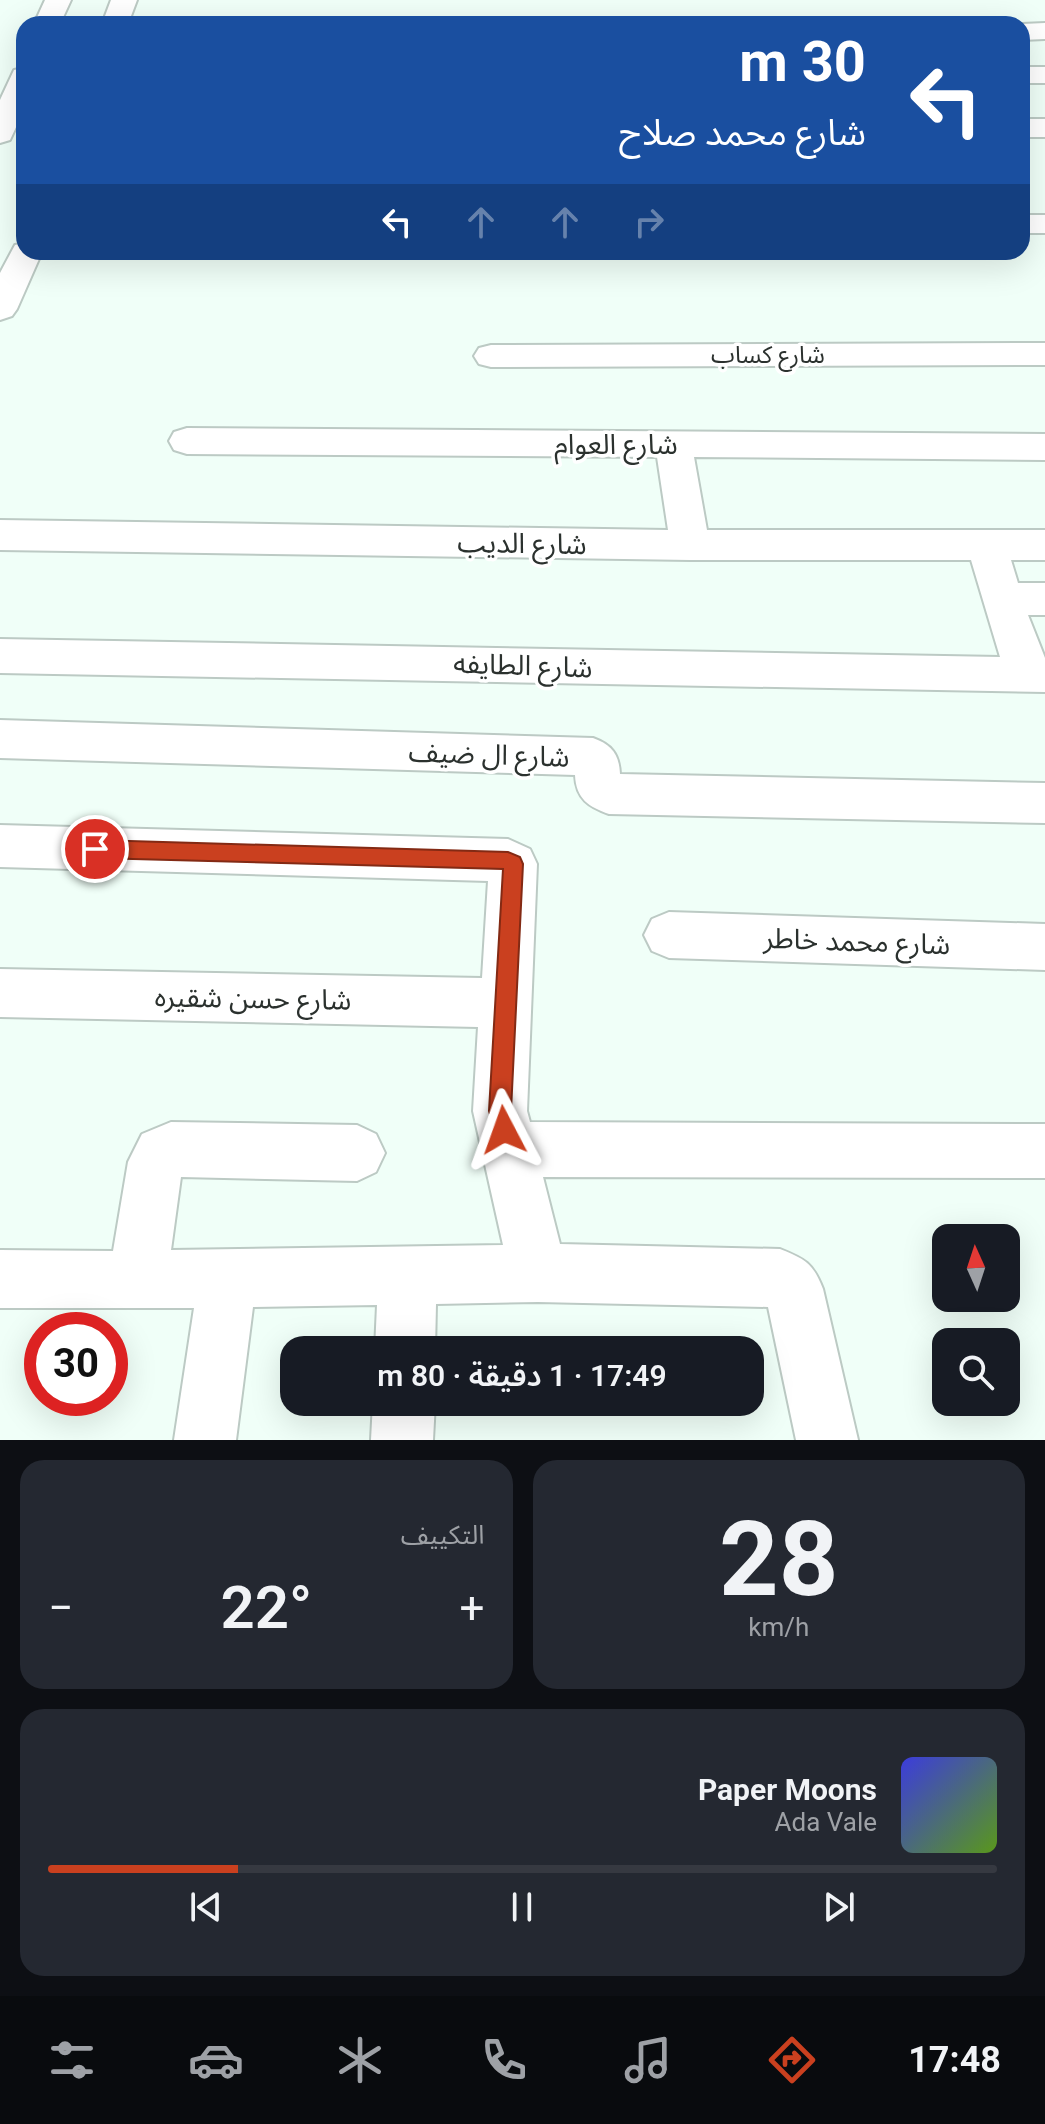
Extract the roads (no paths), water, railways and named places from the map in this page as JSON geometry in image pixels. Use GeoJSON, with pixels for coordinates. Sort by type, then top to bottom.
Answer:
{"type":"FeatureCollection","features":[{"type":"Feature","properties":{"kind":"street"},"geometry":{"type":"LineString","coordinates":[[0,134],[16,95]]}},
{"type":"Feature","properties":{"kind":"street"},"geometry":{"type":"LineString","coordinates":[[0,309],[22,260]]}},
{"type":"Feature","properties":{"kind":"street","name":"شارع كساب"},"geometry":{"type":"LineString","coordinates":[[491,356],[1045,354]]}},
{"type":"Feature","properties":{"kind":"street","name":"شارع العوام"},"geometry":{"type":"LineString","coordinates":[[187,441],[1045,447]]}},
{"type":"Feature","properties":{"kind":"street"},"geometry":{"type":"LineString","coordinates":[[673,444],[690,545]]}},
{"type":"Feature","properties":{"kind":"street","name":"شارع الديب"},"geometry":{"type":"LineString","coordinates":[[0,535],[690,545],[1045,545]]}},
{"type":"Feature","properties":{"kind":"street"},"geometry":{"type":"LineString","coordinates":[[986,545],[1003,599],[1036,675]]}},
{"type":"Feature","properties":{"kind":"street"},"geometry":{"type":"LineString","coordinates":[[1003,599],[1045,599]]}},
{"type":"Feature","properties":{"kind":"street","name":"شارع الطايفه"},"geometry":{"type":"LineString","coordinates":[[0,656],[1036,675]]}},
{"type":"Feature","properties":{"kind":"street","name":"شارع ال ضيف"},"geometry":{"type":"LineString","coordinates":[[0,739],[593,757],[597,762],[598,786],[602,792],[609,794],[1045,803]]}},
{"type":"Feature","properties":{"kind":"street"},"geometry":{"type":"LineString","coordinates":[[0,846],[508,860],[514,869],[500,1111],[538,1273]]}},
{"type":"Feature","properties":{"kind":"street","name":"شارع محمد خاطر"},"geometry":{"type":"LineString","coordinates":[[669,935],[1045,947]]}},
{"type":"Feature","properties":{"kind":"street","name":"شارع حسن شقيره"},"geometry":{"type":"LineString","coordinates":[[3,1003],[506,1003]]}},
{"type":"Feature","properties":{"kind":"street"},"geometry":{"type":"LineString","coordinates":[[137,1280],[156,1162],[161,1153],[171,1149],[357,1153]]}},
{"type":"Feature","properties":{"kind":"street"},"geometry":{"type":"LineString","coordinates":[[508,1149],[1045,1151]]}},
{"type":"Feature","properties":{"kind":"street"},"geometry":{"type":"LineString","coordinates":[[0,1279],[228,1279],[538,1273],[780,1278],[794,1289],[827,1440]]}},
{"type":"Feature","properties":{"kind":"street"},"geometry":{"type":"LineString","coordinates":[[406,1336],[408,1276]]}},
{"type":"Feature","properties":{"kind":"street"},"geometry":{"type":"LineString","coordinates":[[205,1440],[228,1279]]}},
{"type":"Feature","properties":{"kind":"street"},"geometry":{"type":"LineString","coordinates":[[402,1440],[403,1416]]}}]}
